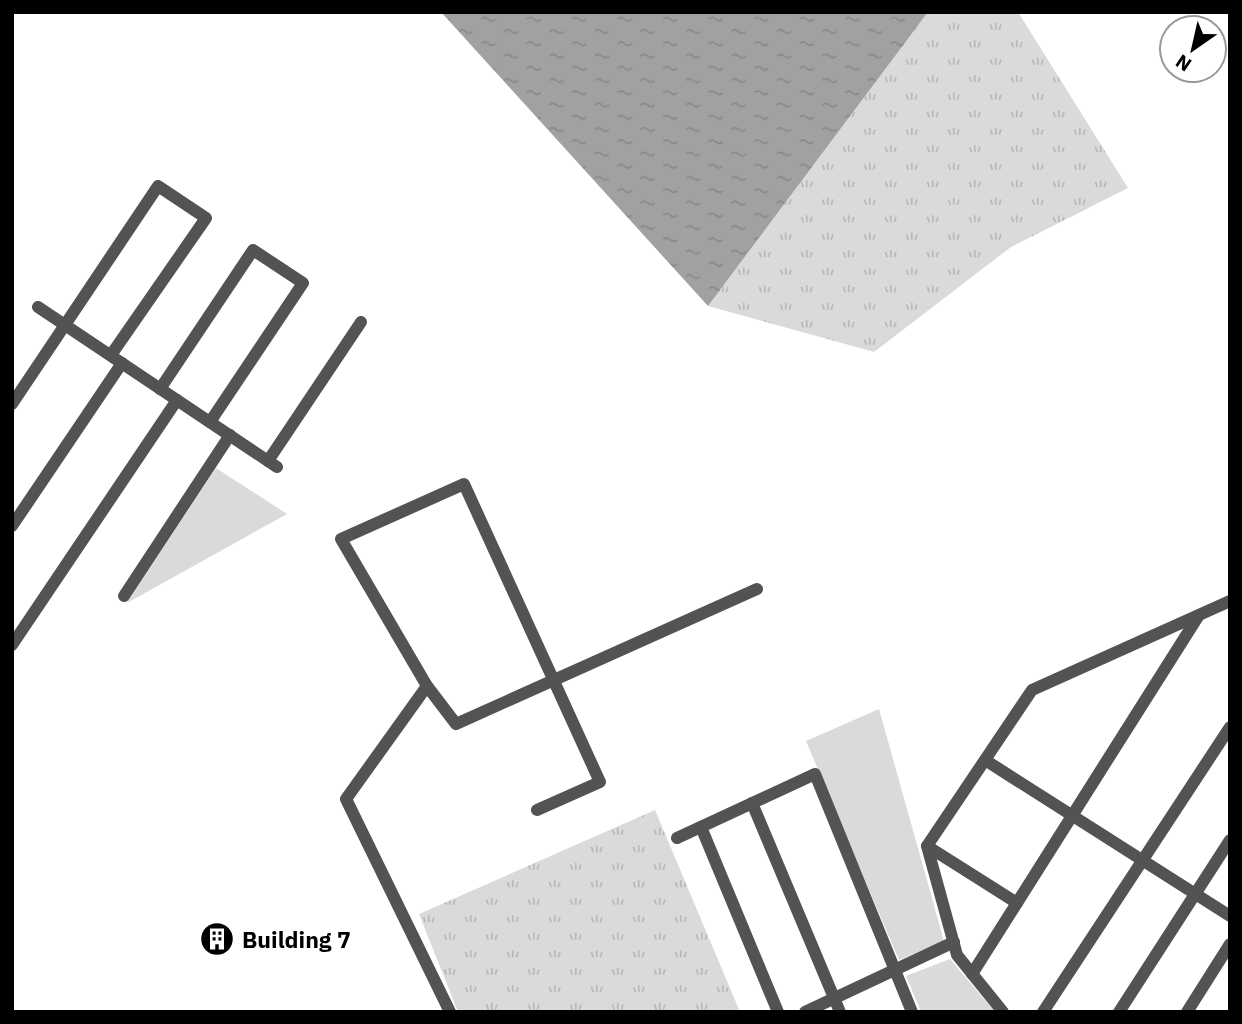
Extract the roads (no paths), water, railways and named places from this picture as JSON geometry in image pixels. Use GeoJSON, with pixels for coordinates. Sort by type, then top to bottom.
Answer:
{"type":"FeatureCollection","features":[{"type":"Feature","properties":{"kind":"street"},"geometry":{"type":"LineString","coordinates":[[12,404],[158,186],[206,218],[12,526]]}},
{"type":"Feature","properties":{"kind":"street"},"geometry":{"type":"LineString","coordinates":[[160,389],[253,250],[303,283],[209,422]]}},
{"type":"Feature","properties":{"kind":"street"},"geometry":{"type":"LineString","coordinates":[[38,307],[272,464],[361,322]]}},
{"type":"Feature","properties":{"kind":"street"},"geometry":{"type":"LineString","coordinates":[[13,644],[177,400]]}},
{"type":"Feature","properties":{"kind":"street"},"geometry":{"type":"LineString","coordinates":[[124,596],[230,435]]}},
{"type":"Feature","properties":{"kind":"street"},"geometry":{"type":"LineString","coordinates":[[537,810],[600,782],[554,680],[464,484],[341,539],[427,686],[456,724],[554,680],[757,589]]}},
{"type":"Feature","properties":{"kind":"street"},"geometry":{"type":"LineString","coordinates":[[1003,1012],[957,955],[927,846],[1032,690],[1230,601]]}},
{"type":"Feature","properties":{"kind":"street"},"geometry":{"type":"LineString","coordinates":[[972,974],[1199,614]]}},
{"type":"Feature","properties":{"kind":"street"},"geometry":{"type":"LineString","coordinates":[[427,686],[346,799],[450,1012]]}},
{"type":"Feature","properties":{"kind":"street"},"geometry":{"type":"LineString","coordinates":[[1043,1012],[1230,727]]}},
{"type":"Feature","properties":{"kind":"street"},"geometry":{"type":"LineString","coordinates":[[985,760],[1230,916]]}},
{"type":"Feature","properties":{"kind":"street"},"geometry":{"type":"LineString","coordinates":[[677,838],[815,774],[912,1012]]}},
{"type":"Feature","properties":{"kind":"street"},"geometry":{"type":"LineString","coordinates":[[752,803],[840,1012]]}},
{"type":"Feature","properties":{"kind":"street"},"geometry":{"type":"LineString","coordinates":[[701,827],[778,1012]]}},
{"type":"Feature","properties":{"kind":"street"},"geometry":{"type":"LineString","coordinates":[[1119,1012],[1230,840]]}},
{"type":"Feature","properties":{"kind":"street"},"geometry":{"type":"LineString","coordinates":[[927,846],[1017,904]]}},
{"type":"Feature","properties":{"kind":"street"},"geometry":{"type":"LineString","coordinates":[[805,1012],[954,942]]}},
{"type":"Feature","properties":{"kind":"street"},"geometry":{"type":"LineString","coordinates":[[1187,1012],[1230,944]]}},
{"type":"Feature","properties":{"kind":"water"},"geometry":{"type":"Polygon","coordinates":[[[441,12],[928,12],[708,306],[441,12]]]}},
{"type":"Feature","properties":{"kind":"place","name":"Building 7"},"geometry":{"type":"Point","coordinates":[217,939]}}]}
